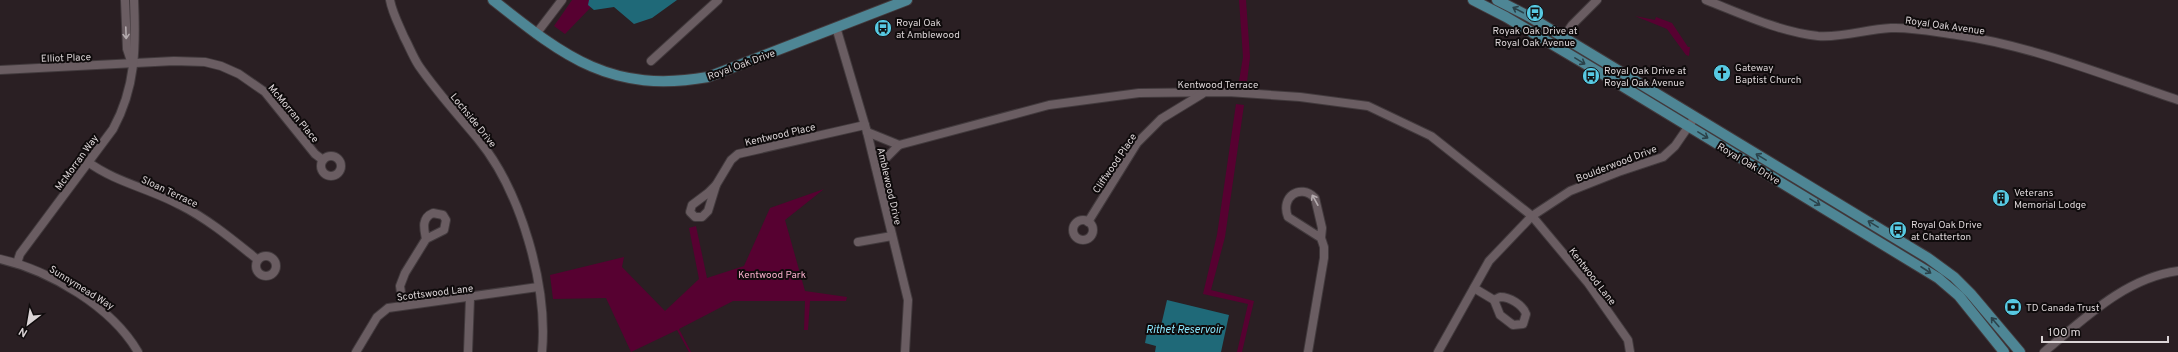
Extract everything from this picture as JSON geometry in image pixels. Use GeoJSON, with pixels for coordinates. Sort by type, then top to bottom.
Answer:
{"type":"FeatureCollection","features":[{"type":"Feature","properties":{"kind":"main road","name":"Royal Oak Drive"},"geometry":{"type":"LineString","coordinates":[[493,0],[536,34],[574,59],[599,71],[624,78],[651,82],[682,82],[708,77],[907,0]]}},
{"type":"Feature","properties":{"kind":"main road","name":"Royal Oak Drive"},"geometry":{"type":"LineString","coordinates":[[1473,0],[1557,47],[1938,278],[1959,296],[2004,352]]}},
{"type":"Feature","properties":{"kind":"main road","name":"Royal Oak Drive"},"geometry":{"type":"LineString","coordinates":[[1497,0],[1564,37],[1921,254],[1949,273],[1972,294],[2020,352]]}},
{"type":"Feature","properties":{"kind":"street","name":"McMorran Way"},"geometry":{"type":"LineString","coordinates":[[125,0],[127,48],[133,64]]}},
{"type":"Feature","properties":{"kind":"street","name":"McMorran Way"},"geometry":{"type":"LineString","coordinates":[[17,263],[20,254],[120,116],[130,86],[136,48],[134,0]]}},
{"type":"Feature","properties":{"kind":"street","name":"Lochside Drive"},"geometry":{"type":"LineString","coordinates":[[390,0],[401,30],[418,65],[447,104],[480,140],[508,185],[528,234],[538,287],[544,335],[542,352]]}},
{"type":"Feature","properties":{"kind":"street"},"geometry":{"type":"LineString","coordinates":[[536,34],[562,0]]}},
{"type":"Feature","properties":{"kind":"street"},"geometry":{"type":"LineString","coordinates":[[651,61],[718,0]]}},
{"type":"Feature","properties":{"kind":"street"},"geometry":{"type":"LineString","coordinates":[[1557,47],[1572,25],[1597,0]]}},
{"type":"Feature","properties":{"kind":"street","name":"Royal Oak Avenue"},"geometry":{"type":"LineString","coordinates":[[1706,0],[1780,28],[1807,34],[1834,36],[1880,29],[1901,28],[1983,40],[2045,56],[2178,100]]}},
{"type":"Feature","properties":{"kind":"street","name":"Amblewood Drive"},"geometry":{"type":"LineString","coordinates":[[836,27],[866,129],[908,300],[905,352]]}},
{"type":"Feature","properties":{"kind":"street","name":"McMorran Place"},"geometry":{"type":"LineString","coordinates":[[133,64],[174,61],[205,62],[220,66],[239,74],[265,92],[315,154],[323,160]]}},
{"type":"Feature","properties":{"kind":"street","name":"Elliot Place"},"geometry":{"type":"LineString","coordinates":[[0,70],[133,64]]}},
{"type":"Feature","properties":{"kind":"street","name":"Kentwood Terrace"},"geometry":{"type":"LineString","coordinates":[[899,145],[1049,105],[1139,94],[1204,94],[1228,92],[1300,97],[1368,106],[1430,136],[1532,216]]}},
{"type":"Feature","properties":{"kind":"street","name":"Cliffwood Place"},"geometry":{"type":"LineString","coordinates":[[1088,222],[1137,143],[1161,119],[1204,94]]}},
{"type":"Feature","properties":{"kind":"street","name":"Boulderwood Drive"},"geometry":{"type":"LineString","coordinates":[[1438,352],[1489,261],[1532,216],[1570,191],[1618,172],[1663,157],[1676,146],[1694,116]]}},
{"type":"Feature","properties":{"kind":"street"},"geometry":{"type":"LineString","coordinates":[[866,129],[899,145],[876,168]]}},
{"type":"Feature","properties":{"kind":"street","name":"Kentwood Place"},"geometry":{"type":"LineString","coordinates":[[716,185],[731,160],[738,154],[866,129]]}},
{"type":"Feature","properties":{"kind":"street","name":"Sloan Terrace"},"geometry":{"type":"LineString","coordinates":[[88,162],[99,170],[165,197],[197,214],[258,260]]}},
{"type":"Feature","properties":{"kind":"street"},"geometry":{"type":"LineString","coordinates":[[1308,352],[1323,273],[1324,248],[1321,238],[1322,228],[1315,198],[1306,192],[1295,192],[1287,200],[1286,211],[1288,217],[1321,238]]}},
{"type":"Feature","properties":{"kind":"street","name":"Kentwood Lane"},"geometry":{"type":"LineString","coordinates":[[1532,216],[1588,283],[1628,340],[1630,352]]}},
{"type":"Feature","properties":{"kind":"street"},"geometry":{"type":"LineString","coordinates":[[858,242],[892,236]]}},
{"type":"Feature","properties":{"kind":"street"},"geometry":{"type":"LineString","coordinates":[[403,305],[400,286],[405,273],[426,239]]}},
{"type":"Feature","properties":{"kind":"street","name":"Sunnymead Way"},"geometry":{"type":"LineString","coordinates":[[0,259],[17,263],[50,278],[102,310],[118,324],[138,352]]}},
{"type":"Feature","properties":{"kind":"street"},"geometry":{"type":"LineString","coordinates":[[2044,352],[2091,314],[2133,285],[2151,276],[2178,271]]}},
{"type":"Feature","properties":{"kind":"street","name":"Scottswood Lane"},"geometry":{"type":"LineString","coordinates":[[356,352],[378,317],[388,308],[470,298],[538,287]]}},
{"type":"Feature","properties":{"kind":"street"},"geometry":{"type":"LineString","coordinates":[[1474,288],[1494,300]]}},
{"type":"Feature","properties":{"kind":"street"},"geometry":{"type":"LineString","coordinates":[[468,352],[470,298]]}},
{"type":"Feature","properties":{"kind":"green space"},"geometry":{"type":"Polygon","coordinates":[[[572,0],[591,0],[594,4],[565,34],[554,26],[572,0]]]}},
{"type":"Feature","properties":{"kind":"green space"},"geometry":{"type":"Polygon","coordinates":[[[1239,0],[1246,0],[1250,57],[1247,82],[1239,81],[1243,57],[1239,0]]]}},
{"type":"Feature","properties":{"kind":"green space"},"geometry":{"type":"Polygon","coordinates":[[[1635,16],[1655,20],[1656,17],[1672,23],[1688,47],[1690,47],[1689,56],[1686,55],[1667,29],[1635,16]]]}},
{"type":"Feature","properties":{"kind":"green space"},"geometry":{"type":"Polygon","coordinates":[[[1236,104],[1244,105],[1225,237],[1211,290],[1254,301],[1242,352],[1237,352],[1248,304],[1203,294],[1217,235],[1236,104]]]}},
{"type":"Feature","properties":{"kind":"green space","name":"Kentwood Park"},"geometry":{"type":"Polygon","coordinates":[[[824,189],[785,220],[805,291],[847,297],[846,301],[810,301],[808,330],[804,330],[805,301],[733,301],[679,329],[691,352],[689,352],[677,330],[631,352],[606,298],[553,299],[550,275],[624,257],[622,267],[665,311],[699,279],[689,228],[696,226],[707,278],[744,266],[770,208],[824,189]]]}},
{"type":"Feature","properties":{"kind":"water"},"geometry":{"type":"Polygon","coordinates":[[[589,0],[677,0],[652,18],[634,24],[614,7],[594,10],[588,5],[589,0]]]}},
{"type":"Feature","properties":{"kind":"water","name":"Rithet Reservoir"},"geometry":{"type":"Polygon","coordinates":[[[1167,300],[1229,315],[1221,352],[1155,352],[1156,346],[1145,343],[1148,328],[1160,330],[1167,300]]]}},
{"type":"Feature","properties":{"kind":"place","name":"Royak Oak Drive at Royal Oak Avenue"},"geometry":{"type":"Point","coordinates":[1535,13]}},
{"type":"Feature","properties":{"kind":"place","name":"Royal Oak at Amblewood"},"geometry":{"type":"Point","coordinates":[883,28]}},
{"type":"Feature","properties":{"kind":"place","name":"Gateway Baptist Church"},"geometry":{"type":"Point","coordinates":[1722,73]}},
{"type":"Feature","properties":{"kind":"place","name":"Royal Oak Drive at Royal Oak Avenue"},"geometry":{"type":"Point","coordinates":[1591,76]}},
{"type":"Feature","properties":{"kind":"place","name":"Veterans Memorial Lodge"},"geometry":{"type":"Point","coordinates":[2001,198]}},
{"type":"Feature","properties":{"kind":"place","name":"Royal Oak Drive at Chatterton"},"geometry":{"type":"Point","coordinates":[1898,230]}},
{"type":"Feature","properties":{"kind":"place","name":"TD Canada Trust"},"geometry":{"type":"Point","coordinates":[2013,307]}}]}
